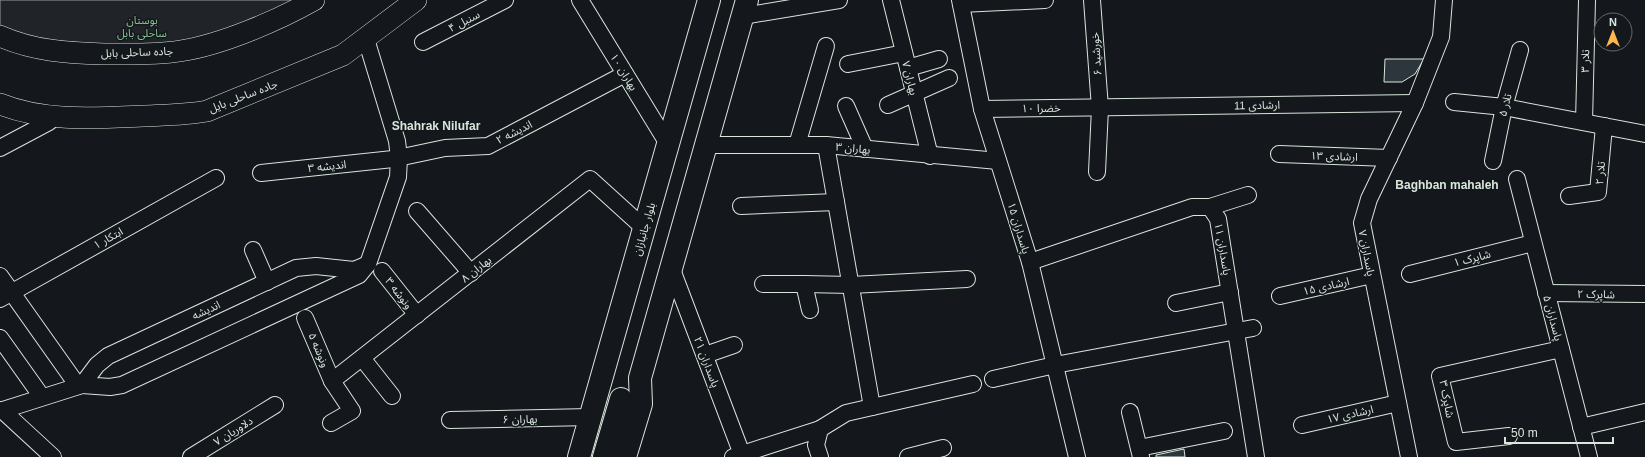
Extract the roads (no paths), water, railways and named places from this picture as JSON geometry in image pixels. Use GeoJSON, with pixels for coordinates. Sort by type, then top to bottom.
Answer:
{"type":"FeatureCollection","features":[{"type":"Feature","properties":{"kind":"highway","name":"بلوار جانبازان"},"geometry":{"type":"LineString","coordinates":[[579,457],[709,0]]}},
{"type":"Feature","properties":{"kind":"highway"},"geometry":{"type":"LineString","coordinates":[[625,457],[641,404],[640,378],[745,8]]}},
{"type":"Feature","properties":{"kind":"highway"},"geometry":{"type":"LineString","coordinates":[[604,457],[621,399]]}},
{"type":"Feature","properties":{"kind":"main road","name":"جاده ساحلی بابل"},"geometry":{"type":"LineString","coordinates":[[0,36],[31,48],[69,54],[133,54],[181,51],[206,45],[255,28],[314,0]]}},
{"type":"Feature","properties":{"kind":"main road","name":"جاده ساحلی بایل"},"geometry":{"type":"LineString","coordinates":[[0,104],[21,110],[76,119],[197,113],[221,106],[343,55],[416,0]]}},
{"type":"Feature","properties":{"kind":"main road"},"geometry":{"type":"LineString","coordinates":[[621,399],[626,391],[640,378]]}},
{"type":"Feature","properties":{"kind":"street","name":"سنبل ۴"},"geometry":{"type":"LineString","coordinates":[[423,42],[505,0]]}},
{"type":"Feature","properties":{"kind":"street","name":"بهاران ۱۰"},"geometry":{"type":"LineString","coordinates":[[580,0],[668,144]]}},
{"type":"Feature","properties":{"kind":"street"},"geometry":{"type":"LineString","coordinates":[[745,8],[839,0]]}},
{"type":"Feature","properties":{"kind":"street","name":"بهاران ۷"},"geometry":{"type":"LineString","coordinates":[[891,0],[930,156]]}},
{"type":"Feature","properties":{"kind":"street"},"geometry":{"type":"LineString","coordinates":[[960,2],[1045,0]]}},
{"type":"Feature","properties":{"kind":"street","name":"خورشید ۶"},"geometry":{"type":"LineString","coordinates":[[1092,0],[1100,108],[1097,172]]}},
{"type":"Feature","properties":{"kind":"street","name":"پاسداران ۷"},"geometry":{"type":"LineString","coordinates":[[1409,457],[1362,223],[1369,199],[1415,103],[1441,37],[1444,0]]}},
{"type":"Feature","properties":{"kind":"street","name":"تلار ۳"},"geometry":{"type":"LineString","coordinates":[[1584,122],[1587,0]]}},
{"type":"Feature","properties":{"kind":"street","name":"پاسداران ۱۵"},"geometry":{"type":"LineString","coordinates":[[960,2],[982,109],[1030,262],[1077,457]]}},
{"type":"Feature","properties":{"kind":"street"},"geometry":{"type":"LineString","coordinates":[[53,457],[1,411],[80,386],[110,387],[122,385],[354,270],[375,267],[398,177],[396,158],[397,140],[366,39]]}},
{"type":"Feature","properties":{"kind":"street"},"geometry":{"type":"LineString","coordinates":[[797,145],[826,46]]}},
{"type":"Feature","properties":{"kind":"street","name":"تلار ۵"},"geometry":{"type":"LineString","coordinates":[[1493,161],[1504,107],[1520,50]]}},
{"type":"Feature","properties":{"kind":"street"},"geometry":{"type":"LineString","coordinates":[[848,64],[939,59]]}},
{"type":"Feature","properties":{"kind":"street","name":"اندیشه ۲"},"geometry":{"type":"LineString","coordinates":[[396,158],[445,148],[488,146],[625,74]]}},
{"type":"Feature","properties":{"kind":"street"},"geometry":{"type":"LineString","coordinates":[[888,105],[949,78]]}},
{"type":"Feature","properties":{"kind":"street"},"geometry":{"type":"LineString","coordinates":[[1454,102],[1504,107],[1645,134]]}},
{"type":"Feature","properties":{"kind":"street","name":"ارشادی 11"},"geometry":{"type":"LineString","coordinates":[[1100,108],[1415,103]]}},
{"type":"Feature","properties":{"kind":"street"},"geometry":{"type":"LineString","coordinates":[[846,106],[865,149]]}},
{"type":"Feature","properties":{"kind":"street","name":"خضرا ۱۰"},"geometry":{"type":"LineString","coordinates":[[982,109],[1100,108]]}},
{"type":"Feature","properties":{"kind":"street"},"geometry":{"type":"LineString","coordinates":[[0,148],[49,122]]}},
{"type":"Feature","properties":{"kind":"street","name":"تلار ۲"},"geometry":{"type":"LineString","coordinates":[[1569,196],[1598,192],[1604,126]]}},
{"type":"Feature","properties":{"kind":"street","name":"بهاران ۳"},"geometry":{"type":"LineString","coordinates":[[706,145],[826,145],[930,156],[998,161]]}},
{"type":"Feature","properties":{"kind":"street"},"geometry":{"type":"LineString","coordinates":[[826,145],[872,407]]}},
{"type":"Feature","properties":{"kind":"street","name":"ارشادی ۱۳"},"geometry":{"type":"LineString","coordinates":[[1279,154],[1389,158]]}},
{"type":"Feature","properties":{"kind":"street","name":"اندیشه ۳"},"geometry":{"type":"LineString","coordinates":[[261,173],[396,158]]}},
{"type":"Feature","properties":{"kind":"street","name":"ابتکار ۱"},"geometry":{"type":"LineString","coordinates":[[0,299],[216,178]]}},
{"type":"Feature","properties":{"kind":"street","name":"بهاران ۸"},"geometry":{"type":"LineString","coordinates":[[332,381],[590,179],[644,228]]}},
{"type":"Feature","properties":{"kind":"street","name":"پاسداران ۵"},"geometry":{"type":"LineString","coordinates":[[1517,179],[1589,457]]}},
{"type":"Feature","properties":{"kind":"street"},"geometry":{"type":"LineString","coordinates":[[1030,262],[1192,207],[1210,207],[1248,195]]}},
{"type":"Feature","properties":{"kind":"street"},"geometry":{"type":"LineString","coordinates":[[741,206],[836,202]]}},
{"type":"Feature","properties":{"kind":"street","name":"پاسداران ١١"},"geometry":{"type":"LineString","coordinates":[[1210,207],[1218,219],[1256,457]]}},
{"type":"Feature","properties":{"kind":"street"},"geometry":{"type":"LineString","coordinates":[[417,211],[471,273]]}},
{"type":"Feature","properties":{"kind":"street","name":"شاپرک ۱"},"geometry":{"type":"LineString","coordinates":[[1410,274],[1533,243]]}},
{"type":"Feature","properties":{"kind":"street"},"geometry":{"type":"LineString","coordinates":[[253,250],[267,282]]}},
{"type":"Feature","properties":{"kind":"street","name":"اندیشه"},"geometry":{"type":"LineString","coordinates":[[80,386],[97,365],[108,356],[267,282],[303,267],[316,266],[347,274]]}},
{"type":"Feature","properties":{"kind":"street","name":"ونوشه ۳"},"geometry":{"type":"LineString","coordinates":[[375,267],[417,315]]}},
{"type":"Feature","properties":{"kind":"street","name":"پاسداران ۲۱"},"geometry":{"type":"LineString","coordinates":[[671,268],[705,355],[739,456]]}},
{"type":"Feature","properties":{"kind":"street","name":"ارشادی ۱۵"},"geometry":{"type":"LineString","coordinates":[[1280,296],[1372,275]]}},
{"type":"Feature","properties":{"kind":"street"},"geometry":{"type":"LineString","coordinates":[[0,276],[80,386]]}},
{"type":"Feature","properties":{"kind":"street"},"geometry":{"type":"LineString","coordinates":[[763,284],[851,286],[967,279]]}},
{"type":"Feature","properties":{"kind":"street"},"geometry":{"type":"LineString","coordinates":[[804,284],[810,310]]}},
{"type":"Feature","properties":{"kind":"street"},"geometry":{"type":"LineString","coordinates":[[1176,303],[1230,292]]}},
{"type":"Feature","properties":{"kind":"street","name":"شاپرک ۲"},"geometry":{"type":"LineString","coordinates":[[1546,293],[1645,294]]}},
{"type":"Feature","properties":{"kind":"street","name":"ونوشه ۵"},"geometry":{"type":"LineString","coordinates":[[305,318],[332,381]]}},
{"type":"Feature","properties":{"kind":"street"},"geometry":{"type":"LineString","coordinates":[[993,380],[1055,365],[1253,328]]}},
{"type":"Feature","properties":{"kind":"street"},"geometry":{"type":"LineString","coordinates":[[0,338],[42,397]]}},
{"type":"Feature","properties":{"kind":"street"},"geometry":{"type":"LineString","coordinates":[[705,355],[734,345]]}},
{"type":"Feature","properties":{"kind":"street","name":"شاپرک ۳"},"geometry":{"type":"LineString","coordinates":[[1509,436],[1456,442],[1440,376],[1561,349]]}},
{"type":"Feature","properties":{"kind":"street"},"geometry":{"type":"LineString","coordinates":[[362,358],[392,396]]}},
{"type":"Feature","properties":{"kind":"street"},"geometry":{"type":"LineString","coordinates":[[331,423],[352,411],[332,381]]}},
{"type":"Feature","properties":{"kind":"street"},"geometry":{"type":"LineString","coordinates":[[739,456],[820,430],[846,413],[973,384]]}},
{"type":"Feature","properties":{"kind":"street","name":"ارشادی ۱۷"},"geometry":{"type":"LineString","coordinates":[[1302,425],[1398,403]]}},
{"type":"Feature","properties":{"kind":"street","name":"دلاوریان ۷"},"geometry":{"type":"LineString","coordinates":[[191,457],[275,405]]}},
{"type":"Feature","properties":{"kind":"street"},"geometry":{"type":"LineString","coordinates":[[1130,412],[1140,452],[1224,431]]}},
{"type":"Feature","properties":{"kind":"street"},"geometry":{"type":"LineString","coordinates":[[1581,427],[1645,412]]}},
{"type":"Feature","properties":{"kind":"street","name":"بهاران ۶"},"geometry":{"type":"LineString","coordinates":[[450,420],[590,417]]}},
{"type":"Feature","properties":{"kind":"street"},"geometry":{"type":"LineString","coordinates":[[820,430],[816,445],[820,457]]}},
{"type":"Feature","properties":{"kind":"street"},"geometry":{"type":"LineString","coordinates":[[908,457],[943,448]]}},
{"type":"Feature","properties":{"kind":"district","name":"Shahrak Nilufar"},"geometry":{"type":"Point","coordinates":[436,126]}},
{"type":"Feature","properties":{"kind":"district","name":"Baghban mahaleh"},"geometry":{"type":"Point","coordinates":[1447,185]}},
{"type":"Feature","properties":{"kind":"park label","name":"بوستان ساحلی بابل"},"geometry":{"type":"Point","coordinates":[142,26]}}]}
